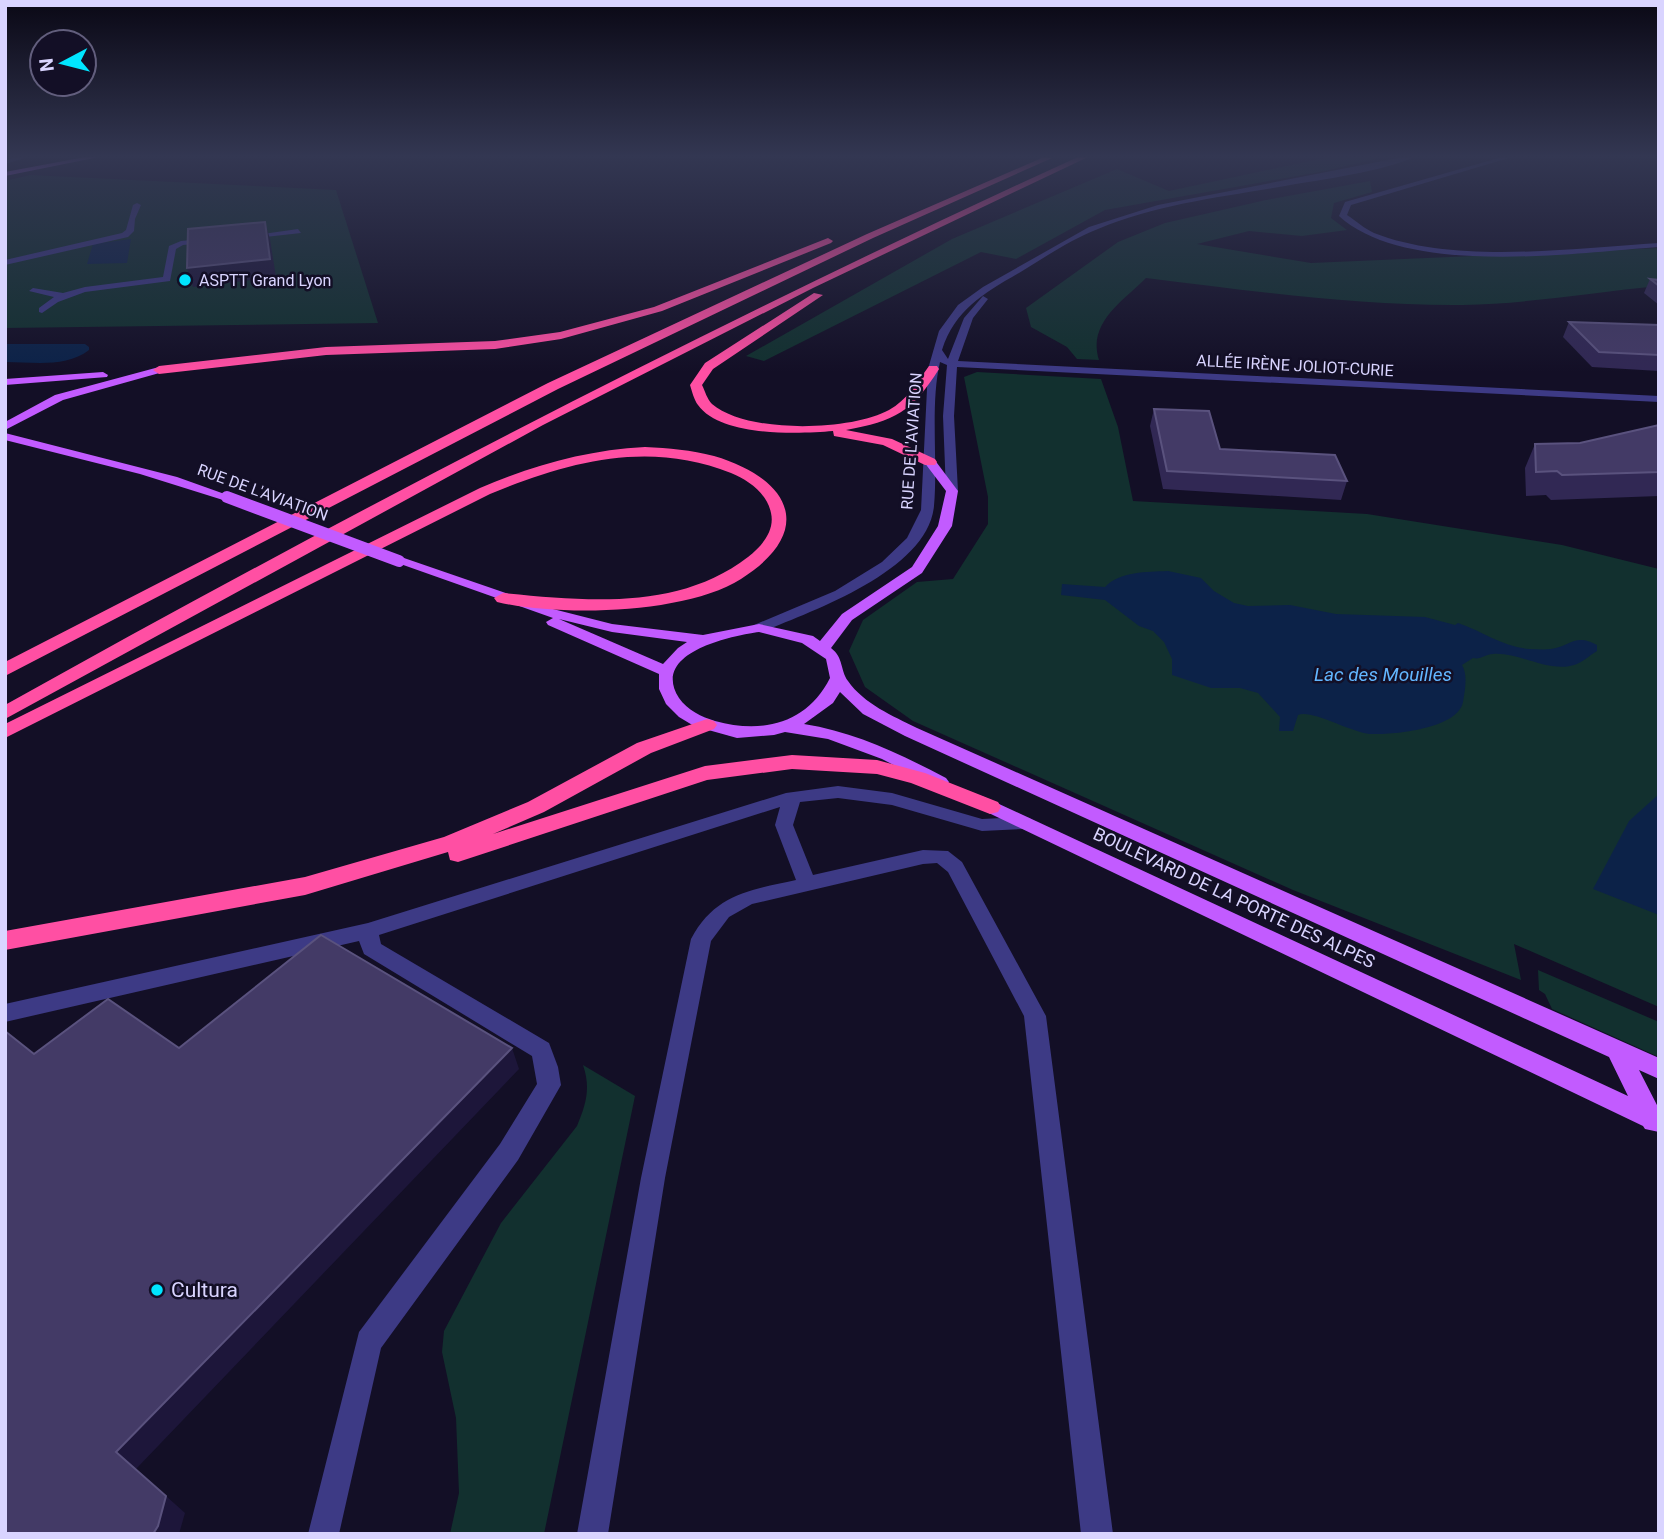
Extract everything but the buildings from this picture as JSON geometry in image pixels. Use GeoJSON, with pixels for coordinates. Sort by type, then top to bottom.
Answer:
{"type":"FeatureCollection","features":[{"type":"Feature","properties":{"kind":"highway"},"geometry":{"type":"LineString","coordinates":[[159,370],[326,351],[495,345],[561,335],[658,309],[859,229]]}},
{"type":"Feature","properties":{"kind":"highway"},"geometry":{"type":"LineString","coordinates":[[5,670],[552,386],[889,229]]}},
{"type":"Feature","properties":{"kind":"highway"},"geometry":{"type":"LineString","coordinates":[[5,713],[151,630],[453,467],[718,330],[928,229]]}},
{"type":"Feature","properties":{"kind":"highway"},"geometry":{"type":"LineString","coordinates":[[902,241],[722,357],[698,379],[696,385],[699,397],[719,414],[756,426],[887,442],[930,461]]}},
{"type":"Feature","properties":{"kind":"highway"},"geometry":{"type":"LineString","coordinates":[[813,431],[856,426],[892,414],[912,400],[933,369]]}},
{"type":"Feature","properties":{"kind":"highway"},"geometry":{"type":"LineString","coordinates":[[5,732],[485,491],[547,466],[620,452],[696,457],[726,464],[746,474],[764,488],[776,503],[780,523],[766,550],[739,572],[704,589],[660,600],[605,606],[503,598]]}},
{"type":"Feature","properties":{"kind":"highway"},"geometry":{"type":"LineString","coordinates":[[305,886],[452,843],[536,807],[644,748],[707,725]]}},
{"type":"Feature","properties":{"kind":"highway"},"geometry":{"type":"LineString","coordinates":[[5,941],[436,861],[705,773],[792,762],[877,766],[918,778],[990,807]]}},
{"type":"Feature","properties":{"kind":"main road"},"geometry":{"type":"LineString","coordinates":[[5,382],[159,370]]}},
{"type":"Feature","properties":{"kind":"main road"},"geometry":{"type":"LineString","coordinates":[[5,427],[28,412],[69,394],[159,370]]}},
{"type":"Feature","properties":{"kind":"main road","name":"RUE DE L'AVIATION"},"geometry":{"type":"LineString","coordinates":[[5,436],[97,462],[176,480],[503,598],[612,628],[703,640]]}},
{"type":"Feature","properties":{"kind":"main road"},"geometry":{"type":"LineString","coordinates":[[930,461],[952,491]]}},
{"type":"Feature","properties":{"kind":"main road","name":"RUE DE L'AVIATION"},"geometry":{"type":"LineString","coordinates":[[823,648],[847,617],[917,569],[945,526],[952,491]]}},
{"type":"Feature","properties":{"kind":"main road","name":"RUE DE L'AVIATION"},"geometry":{"type":"LineString","coordinates":[[503,598],[668,672]]}},
{"type":"Feature","properties":{"kind":"main road"},"geometry":{"type":"LineString","coordinates":[[759,628],[783,631],[805,638],[823,648],[838,669],[839,681],[834,695],[823,708],[787,727],[760,732],[732,731],[707,725],[687,716],[673,702],[666,688],[668,672],[681,654],[720,633],[759,628]]}},
{"type":"Feature","properties":{"kind":"main road","name":"BOULEVARD DE LA PORTE DES ALPES"},"geometry":{"type":"LineString","coordinates":[[839,681],[869,710],[911,732],[1659,1069]]}},
{"type":"Feature","properties":{"kind":"main road","name":"BOULEVARD DE LA PORTE DES ALPES"},"geometry":{"type":"LineString","coordinates":[[787,727],[831,734],[888,755],[1023,824],[1656,1124]]}},
{"type":"Feature","properties":{"kind":"main road"},"geometry":{"type":"LineString","coordinates":[[1617,1050],[1656,1124]]}},
{"type":"Feature","properties":{"kind":"street"},"geometry":{"type":"LineString","coordinates":[[5,263],[124,235],[130,229]]}},
{"type":"Feature","properties":{"kind":"street"},"geometry":{"type":"LineString","coordinates":[[42,310],[50,302],[64,296],[99,288],[153,284],[167,279],[172,248],[208,229]]}},
{"type":"Feature","properties":{"kind":"street","name":"RUE DE L'AVIATION"},"geometry":{"type":"LineString","coordinates":[[759,628],[840,594],[887,565],[913,540],[927,510],[933,369],[937,349],[951,316],[973,295],[1091,229]]}},
{"type":"Feature","properties":{"kind":"street"},"geometry":{"type":"LineString","coordinates":[[1360,229],[1382,238],[1421,248],[1456,252],[1494,254],[1659,245]]}},
{"type":"Feature","properties":{"kind":"street"},"geometry":{"type":"LineString","coordinates":[[233,238],[298,231]]}},
{"type":"Feature","properties":{"kind":"street"},"geometry":{"type":"LineString","coordinates":[[181,243],[220,239]]}},
{"type":"Feature","properties":{"kind":"street","name":"RUE DE L'AVIATION"},"geometry":{"type":"LineString","coordinates":[[952,491],[948,416],[958,337],[965,321],[979,303],[1006,277]]}},
{"type":"Feature","properties":{"kind":"street"},"geometry":{"type":"LineString","coordinates":[[33,291],[64,296]]}},
{"type":"Feature","properties":{"kind":"street"},"geometry":{"type":"LineString","coordinates":[[937,349],[943,360],[953,364]]}},
{"type":"Feature","properties":{"kind":"street","name":"ALLÉE IRÈNE JOLIOT-CURIE"},"geometry":{"type":"LineString","coordinates":[[953,364],[1659,399]]}},
{"type":"Feature","properties":{"kind":"street"},"geometry":{"type":"LineString","coordinates":[[5,1013],[368,931],[792,797],[838,792],[892,799],[982,825],[1023,824]]}},
{"type":"Feature","properties":{"kind":"street"},"geometry":{"type":"LineString","coordinates":[[792,797],[784,825],[807,884]]}},
{"type":"Feature","properties":{"kind":"street"},"geometry":{"type":"LineString","coordinates":[[592,1534],[653,1178],[701,939],[722,912],[747,898],[923,857],[941,856],[955,867],[1035,1016],[1097,1534]]}},
{"type":"Feature","properties":{"kind":"street"},"geometry":{"type":"LineString","coordinates":[[323,1534],[369,1342],[509,1152],[549,1085],[541,1050],[371,948],[368,931]]}},
{"type":"Feature","properties":{"kind":"green space","name":"ASPTT Grand Lyon"},"geometry":{"type":"Polygon","coordinates":[[[5,229],[348,229],[378,323],[5,328],[5,229]]]}},
{"type":"Feature","properties":{"kind":"green space"},"geometry":{"type":"Polygon","coordinates":[[[976,229],[1071,229],[1016,259],[981,252],[764,361],[746,356],[952,239],[976,229]]]}},
{"type":"Feature","properties":{"kind":"green space"},"geometry":{"type":"Polygon","coordinates":[[[1151,229],[1347,230],[1302,236],[1249,231],[1197,244],[1311,263],[1659,248],[1659,286],[1512,302],[1423,305],[1304,297],[1146,278],[1118,304],[1103,324],[1098,335],[1099,360],[1077,359],[1067,347],[1031,327],[1026,308],[1118,242],[1151,229]]]}},
{"type":"Feature","properties":{"kind":"green space"},"geometry":{"type":"Polygon","coordinates":[[[977,372],[1101,379],[1118,427],[1133,501],[1367,514],[1562,545],[1659,569],[1659,1007],[1514,944],[1521,980],[1293,890],[913,721],[865,687],[849,651],[863,620],[917,582],[953,579],[988,524],[988,497],[964,377],[977,372]]]}},
{"type":"Feature","properties":{"kind":"green space"},"geometry":{"type":"Polygon","coordinates":[[[1538,970],[1659,1022],[1659,1057],[1552,1009],[1545,994],[1539,990],[1538,970]]]}},
{"type":"Feature","properties":{"kind":"green space"},"geometry":{"type":"Polygon","coordinates":[[[583,1065],[635,1096],[544,1534],[450,1534],[459,1493],[456,1418],[442,1352],[444,1331],[501,1223],[577,1126],[586,1096],[587,1081],[583,1065]]]}},
{"type":"Feature","properties":{"kind":"water"},"geometry":{"type":"Polygon","coordinates":[[[131,239],[127,263],[87,264],[93,244],[131,239]]]}},
{"type":"Feature","properties":{"kind":"water"},"geometry":{"type":"Polygon","coordinates":[[[5,344],[85,344],[89,350],[80,356],[60,362],[5,362],[5,344]]]}},
{"type":"Feature","properties":{"kind":"water","name":"Lac des Mouilles"},"geometry":{"type":"Polygon","coordinates":[[[1168,571],[1201,578],[1214,591],[1234,603],[1248,606],[1290,605],[1336,614],[1425,617],[1455,625],[1458,623],[1519,648],[1551,649],[1583,640],[1597,645],[1597,651],[1577,664],[1564,667],[1544,665],[1503,654],[1473,658],[1462,665],[1465,688],[1463,702],[1458,711],[1449,719],[1423,729],[1370,734],[1304,714],[1298,715],[1293,731],[1279,731],[1280,717],[1258,693],[1240,688],[1211,688],[1172,675],[1172,659],[1164,642],[1153,631],[1139,626],[1105,600],[1061,595],[1062,584],[1105,587],[1126,575],[1168,571]]]}},
{"type":"Feature","properties":{"kind":"water"},"geometry":{"type":"Polygon","coordinates":[[[1659,794],[1659,915],[1593,889],[1629,821],[1659,794]]]}},
{"type":"Feature","properties":{"kind":"place","name":"ASPTT Grand Lyon"},"geometry":{"type":"Point","coordinates":[185,280]}},
{"type":"Feature","properties":{"kind":"place","name":"Cultura"},"geometry":{"type":"Point","coordinates":[157,1290]}}]}
